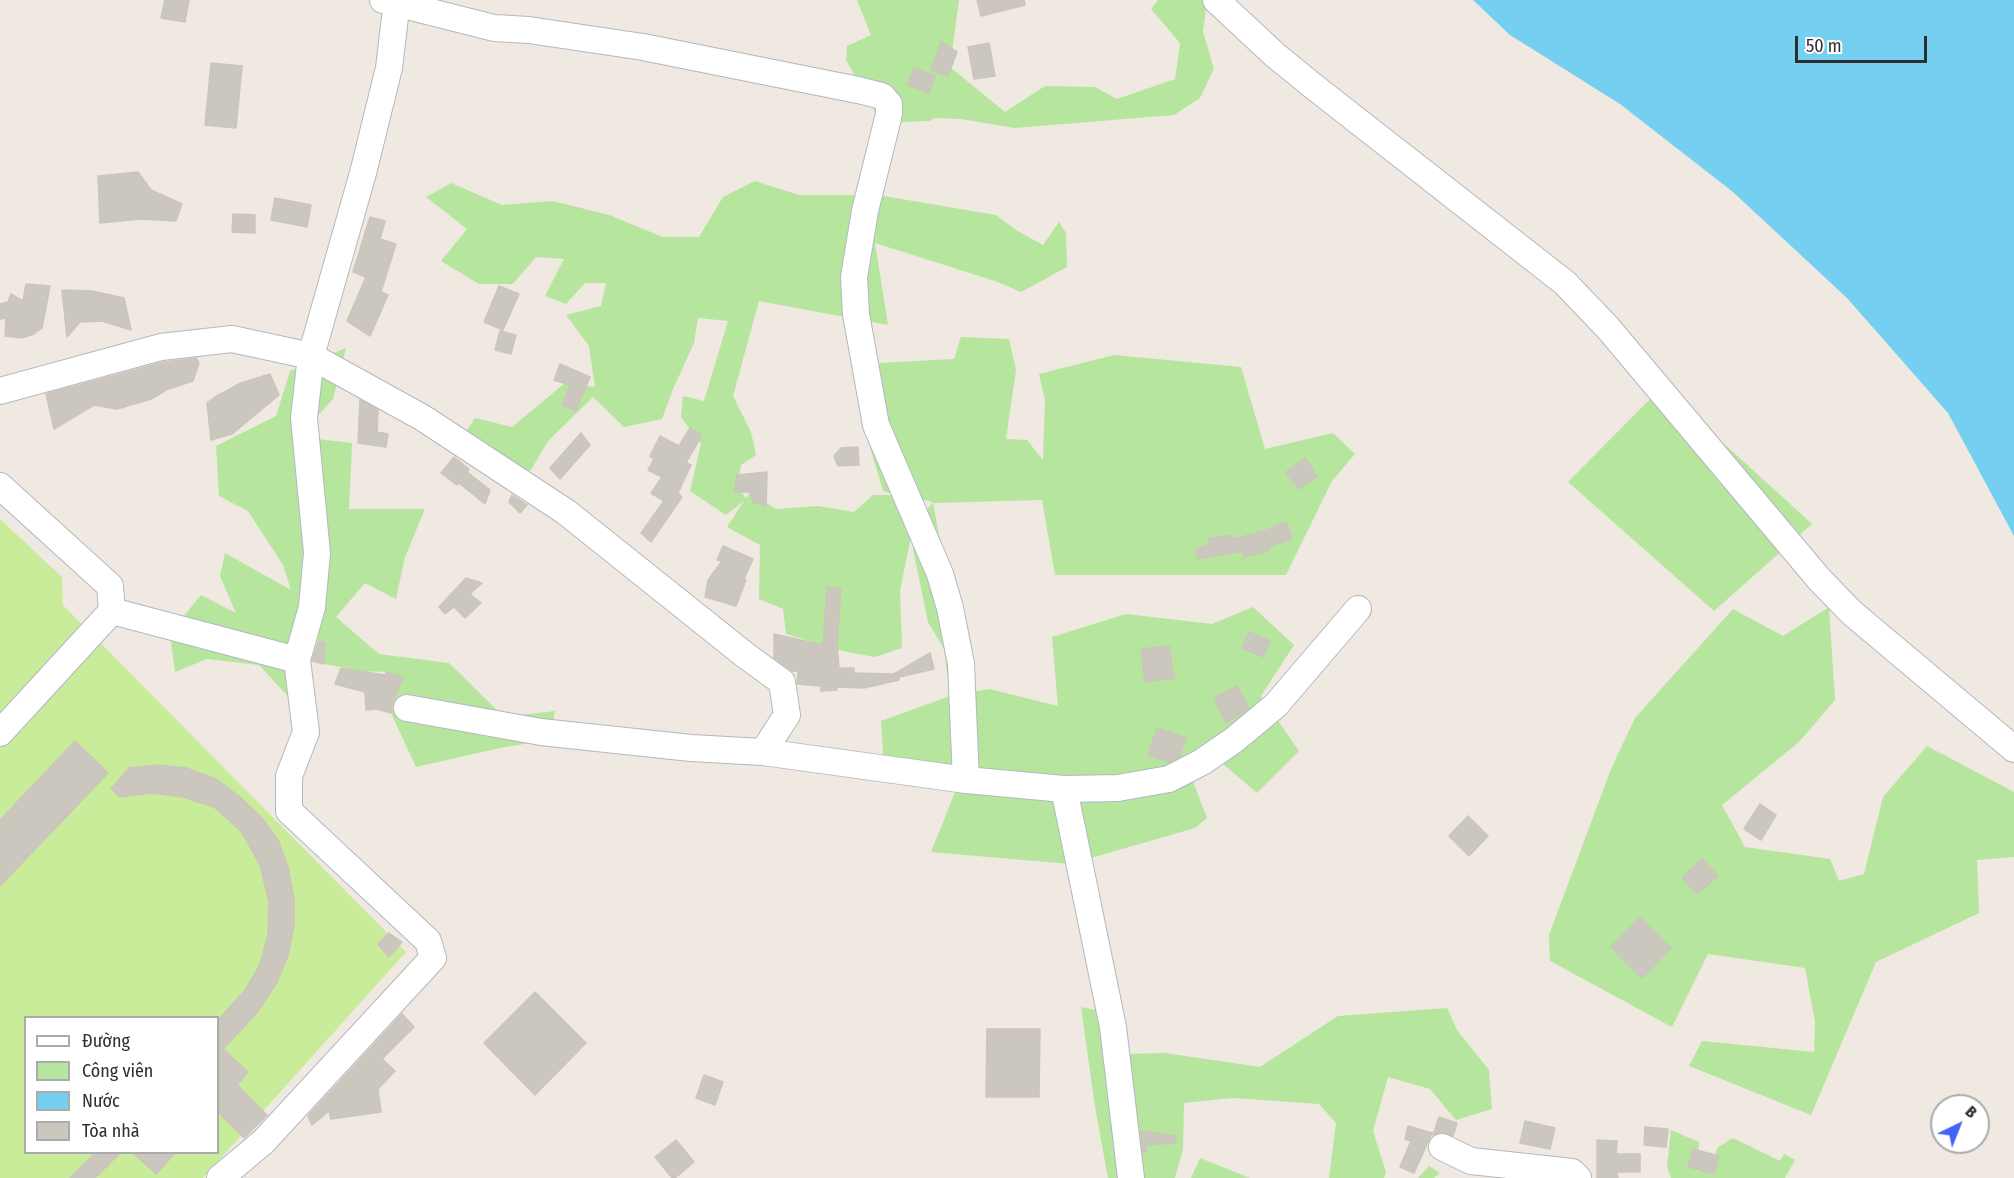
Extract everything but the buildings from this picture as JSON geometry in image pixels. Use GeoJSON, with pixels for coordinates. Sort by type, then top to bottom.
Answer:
{"type":"FeatureCollection","features":[{"type":"Feature","properties":{"kind":"street"},"geometry":{"type":"LineString","coordinates":[[1216,0],[1275,55],[1564,283],[1608,328],[1811,570],[1852,613],[2014,748]]}},
{"type":"Feature","properties":{"kind":"street"},"geometry":{"type":"LineString","coordinates":[[220,1178],[262,1142],[433,958],[428,941],[288,811],[290,777],[306,732],[297,660],[312,607],[317,553],[304,418],[311,356],[363,173],[389,69],[392,1],[494,28],[529,30],[643,47],[858,90],[882,96],[890,104],[863,222],[854,277],[856,314],[876,425],[940,574],[950,608],[961,664],[966,780]]}},
{"type":"Feature","properties":{"kind":"street"},"geometry":{"type":"LineString","coordinates":[[0,391],[161,347],[232,339],[311,356],[423,418],[566,512],[744,655],[782,682],[787,715],[763,752]]}},
{"type":"Feature","properties":{"kind":"street"},"geometry":{"type":"LineString","coordinates":[[0,486],[110,586],[112,610],[0,733]]}},
{"type":"Feature","properties":{"kind":"street"},"geometry":{"type":"LineString","coordinates":[[408,708],[541,732],[691,748],[763,752],[966,780],[1064,789],[1118,788],[1169,779],[1202,762],[1234,740],[1276,705],[1358,609]]}},
{"type":"Feature","properties":{"kind":"street"},"geometry":{"type":"LineString","coordinates":[[112,610],[297,660]]}},
{"type":"Feature","properties":{"kind":"street"},"geometry":{"type":"LineString","coordinates":[[1064,789],[1113,1028],[1131,1178]]}},
{"type":"Feature","properties":{"kind":"street"},"geometry":{"type":"LineString","coordinates":[[1442,1147],[1471,1161],[1572,1172],[1578,1178]]}},
{"type":"Feature","properties":{"kind":"green space"},"geometry":{"type":"Polygon","coordinates":[[[857,0],[959,0],[950,67],[1005,112],[1045,86],[1095,87],[1117,99],[1175,79],[1180,43],[1151,9],[1158,0],[1207,0],[1203,32],[1214,69],[1200,98],[1174,115],[1015,128],[961,119],[935,118],[929,121],[881,123],[846,60],[847,46],[871,35],[857,0]]]}},
{"type":"Feature","properties":{"kind":"green space"},"geometry":{"type":"Polygon","coordinates":[[[755,181],[799,195],[878,195],[996,215],[1016,230],[1043,245],[1059,222],[1066,233],[1067,267],[1021,292],[995,281],[875,243],[888,325],[759,301],[733,396],[751,432],[756,455],[741,465],[737,487],[746,498],[750,493],[776,509],[818,506],[854,512],[873,495],[895,495],[883,491],[864,427],[880,363],[954,359],[961,337],[1009,339],[1016,370],[1006,439],[1027,440],[1043,460],[1045,400],[1039,374],[1114,355],[1241,367],[1265,449],[1333,433],[1355,454],[1332,481],[1286,575],[1055,575],[1042,500],[933,503],[960,650],[958,694],[990,689],[1058,706],[1052,637],[1126,614],[1212,624],[1253,607],[1294,645],[1261,696],[1299,751],[1257,793],[1216,758],[1190,774],[1207,818],[1195,828],[1070,864],[931,852],[966,765],[884,767],[881,721],[950,696],[944,649],[928,622],[913,550],[916,523],[933,502],[900,495],[915,517],[900,591],[902,648],[875,657],[847,652],[786,634],[783,609],[759,599],[760,545],[727,527],[744,501],[726,515],[690,491],[701,444],[681,417],[683,396],[704,401],[728,321],[698,318],[694,343],[662,419],[624,427],[593,397],[548,441],[531,470],[494,474],[455,448],[475,418],[512,427],[565,383],[595,387],[589,346],[566,315],[601,306],[606,283],[585,283],[566,304],[545,296],[564,259],[536,257],[513,284],[479,284],[441,261],[467,229],[426,197],[451,183],[502,205],[553,201],[609,215],[663,237],[699,237],[723,197],[755,181]]]}},
{"type":"Feature","properties":{"kind":"green space"},"geometry":{"type":"Polygon","coordinates":[[[346,348],[333,399],[299,437],[352,443],[349,509],[425,509],[405,557],[396,599],[365,583],[336,617],[379,654],[449,663],[504,717],[555,711],[549,740],[500,748],[416,767],[391,713],[402,677],[386,672],[363,671],[324,664],[325,642],[297,639],[296,705],[259,665],[207,659],[175,672],[170,633],[201,595],[236,613],[220,576],[225,553],[291,590],[283,565],[248,511],[219,496],[216,446],[276,416],[290,371],[346,348]]]}},
{"type":"Feature","properties":{"kind":"green space"},"geometry":{"type":"Polygon","coordinates":[[[1662,387],[1812,524],[1714,611],[1568,482],[1662,387]]]}},
{"type":"Feature","properties":{"kind":"green space"},"geometry":{"type":"Polygon","coordinates":[[[0,519],[62,577],[63,605],[406,952],[203,1178],[0,1178],[0,519]]]}},
{"type":"Feature","properties":{"kind":"green space"},"geometry":{"type":"Polygon","coordinates":[[[1829,607],[1835,700],[1799,742],[1722,805],[1745,847],[1830,859],[1839,881],[1864,874],[1883,797],[1927,746],[2014,792],[2014,857],[1977,860],[1979,913],[1876,962],[1811,1115],[1689,1066],[1702,1041],[1814,1052],[1815,1022],[1805,968],[1708,954],[1672,1027],[1550,961],[1549,935],[1611,769],[1635,718],[1733,609],[1783,636],[1829,607]]]}},
{"type":"Feature","properties":{"kind":"green space"},"geometry":{"type":"Polygon","coordinates":[[[1081,1007],[1124,1016],[1124,1054],[1165,1053],[1260,1067],[1338,1016],[1447,1008],[1457,1030],[1489,1070],[1492,1109],[1456,1120],[1430,1089],[1388,1077],[1373,1131],[1386,1172],[1384,1178],[1329,1178],[1336,1123],[1319,1104],[1233,1098],[1184,1103],[1183,1149],[1175,1178],[1108,1178],[1081,1007]]]}},
{"type":"Feature","properties":{"kind":"green space"},"geometry":{"type":"Polygon","coordinates":[[[1671,1130],[1699,1142],[1697,1171],[1709,1172],[1718,1147],[1733,1138],[1780,1161],[1784,1154],[1795,1160],[1785,1178],[1671,1178],[1667,1167],[1671,1130]]]}},
{"type":"Feature","properties":{"kind":"green space"},"geometry":{"type":"Polygon","coordinates":[[[1200,1158],[1250,1178],[1191,1178],[1200,1158]]]}},
{"type":"Feature","properties":{"kind":"green space"},"geometry":{"type":"Polygon","coordinates":[[[1429,1166],[1440,1173],[1434,1178],[1418,1178],[1429,1166]]]}},
{"type":"Feature","properties":{"kind":"water"},"geometry":{"type":"Polygon","coordinates":[[[1473,0],[2014,0],[2014,536],[1948,413],[1847,298],[1733,192],[1620,104],[1510,35],[1473,0]]]}}]}
